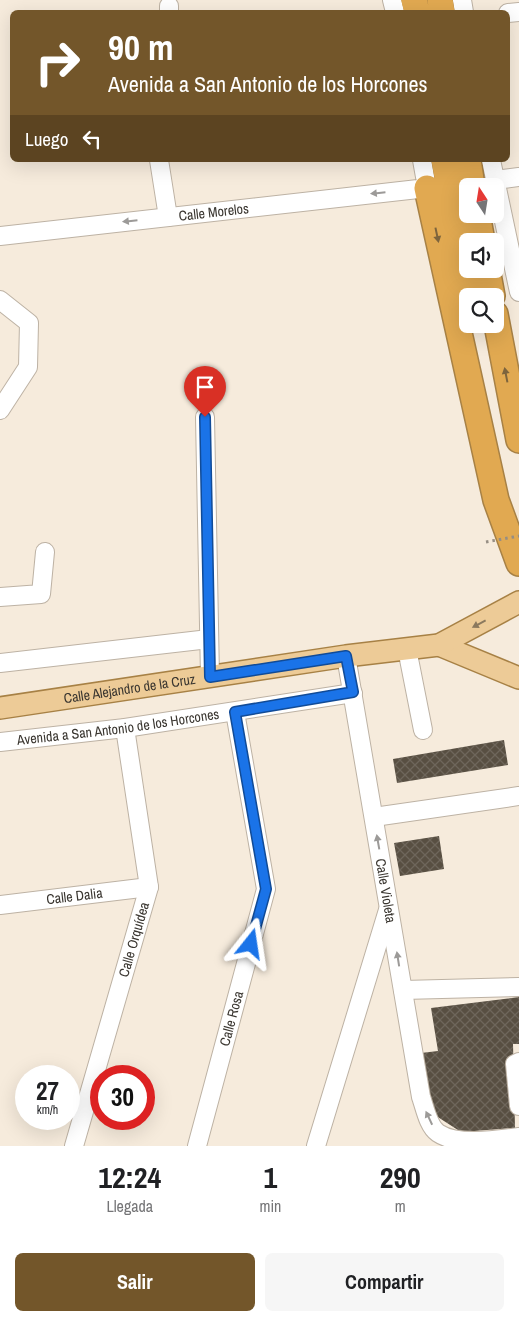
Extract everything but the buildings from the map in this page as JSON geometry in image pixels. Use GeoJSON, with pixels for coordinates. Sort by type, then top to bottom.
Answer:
{"type":"FeatureCollection","features":[{"type":"Feature","properties":{"kind":"highway"},"geometry":{"type":"LineString","coordinates":[[444,162],[468,288]]}},
{"type":"Feature","properties":{"kind":"highway"},"geometry":{"type":"LineString","coordinates":[[469,162],[481,178]]}},
{"type":"Feature","properties":{"kind":"highway"},"geometry":{"type":"LineString","coordinates":[[427,188],[496,500],[519,564]]}},
{"type":"Feature","properties":{"kind":"highway"},"geometry":{"type":"LineString","coordinates":[[476,333],[519,564]]}},
{"type":"Feature","properties":{"kind":"highway"},"geometry":{"type":"LineString","coordinates":[[499,333],[519,440]]}},
{"type":"Feature","properties":{"kind":"main road","name":"Calle Alejandro de la Cruz"},"geometry":{"type":"LineString","coordinates":[[0,708],[346,656],[439,645],[519,602]]}},
{"type":"Feature","properties":{"kind":"main road","name":"Calle Alejandro de la Cruz"},"geometry":{"type":"LineString","coordinates":[[439,645],[519,678]]}},
{"type":"Feature","properties":{"kind":"street"},"geometry":{"type":"LineString","coordinates":[[159,162],[168,217]]}},
{"type":"Feature","properties":{"kind":"street"},"geometry":{"type":"LineString","coordinates":[[422,162],[427,188]]}},
{"type":"Feature","properties":{"kind":"street"},"geometry":{"type":"LineString","coordinates":[[486,178],[490,162]]}},
{"type":"Feature","properties":{"kind":"street"},"geometry":{"type":"LineString","coordinates":[[504,180],[519,177]]}},
{"type":"Feature","properties":{"kind":"street","name":"Calle Morelos"},"geometry":{"type":"LineString","coordinates":[[0,236],[427,188]]}},
{"type":"Feature","properties":{"kind":"street"},"geometry":{"type":"LineString","coordinates":[[497,223],[519,292]]}},
{"type":"Feature","properties":{"kind":"street"},"geometry":{"type":"LineString","coordinates":[[504,296],[519,296]]}},
{"type":"Feature","properties":{"kind":"street"},"geometry":{"type":"LineString","coordinates":[[0,300],[29,323],[28,367],[0,410]]}},
{"type":"Feature","properties":{"kind":"street"},"geometry":{"type":"LineString","coordinates":[[205,417],[210,677]]}},
{"type":"Feature","properties":{"kind":"street"},"geometry":{"type":"LineString","coordinates":[[0,598],[41,594],[45,552]]}},
{"type":"Feature","properties":{"kind":"street"},"geometry":{"type":"LineString","coordinates":[[0,663],[209,639]]}},
{"type":"Feature","properties":{"kind":"street"},"geometry":{"type":"LineString","coordinates":[[407,649],[423,730]]}},
{"type":"Feature","properties":{"kind":"street","name":"Calle Violeta"},"geometry":{"type":"LineString","coordinates":[[316,1146],[389,907],[346,656]]}},
{"type":"Feature","properties":{"kind":"street","name":"Avenida a San Antonio de los Horcones"},"geometry":{"type":"LineString","coordinates":[[0,742],[125,728],[353,692]]}},
{"type":"Feature","properties":{"kind":"street","name":"Calle Rosa"},"geometry":{"type":"LineString","coordinates":[[197,1146],[266,889],[235,712]]}},
{"type":"Feature","properties":{"kind":"street","name":"Calle Orquídea"},"geometry":{"type":"LineString","coordinates":[[74,1146],[149,887],[125,728]]}},
{"type":"Feature","properties":{"kind":"street"},"geometry":{"type":"LineString","coordinates":[[374,817],[519,796]]}},
{"type":"Feature","properties":{"kind":"street","name":"Calle Dalia"},"geometry":{"type":"LineString","coordinates":[[0,905],[149,887]]}},
{"type":"Feature","properties":{"kind":"street"},"geometry":{"type":"LineString","coordinates":[[389,907],[421,1097],[430,1120],[438,1133],[457,1141],[474,1143],[519,1137]]}},
{"type":"Feature","properties":{"kind":"street"},"geometry":{"type":"LineString","coordinates":[[403,990],[519,987]]}},
{"type":"Feature","properties":{"kind":"street"},"geometry":{"type":"LineString","coordinates":[[519,1062],[514,1064],[519,1106]]}},
{"type":"Feature","properties":{"kind":"path"},"geometry":{"type":"LineString","coordinates":[[486,542],[519,536]]}},
{"type":"Feature","properties":{"kind":"route"},"geometry":{"type":"LineString","coordinates":[[205,417],[210,677],[346,656],[353,692],[235,712],[266,889],[251,944]]}}]}
